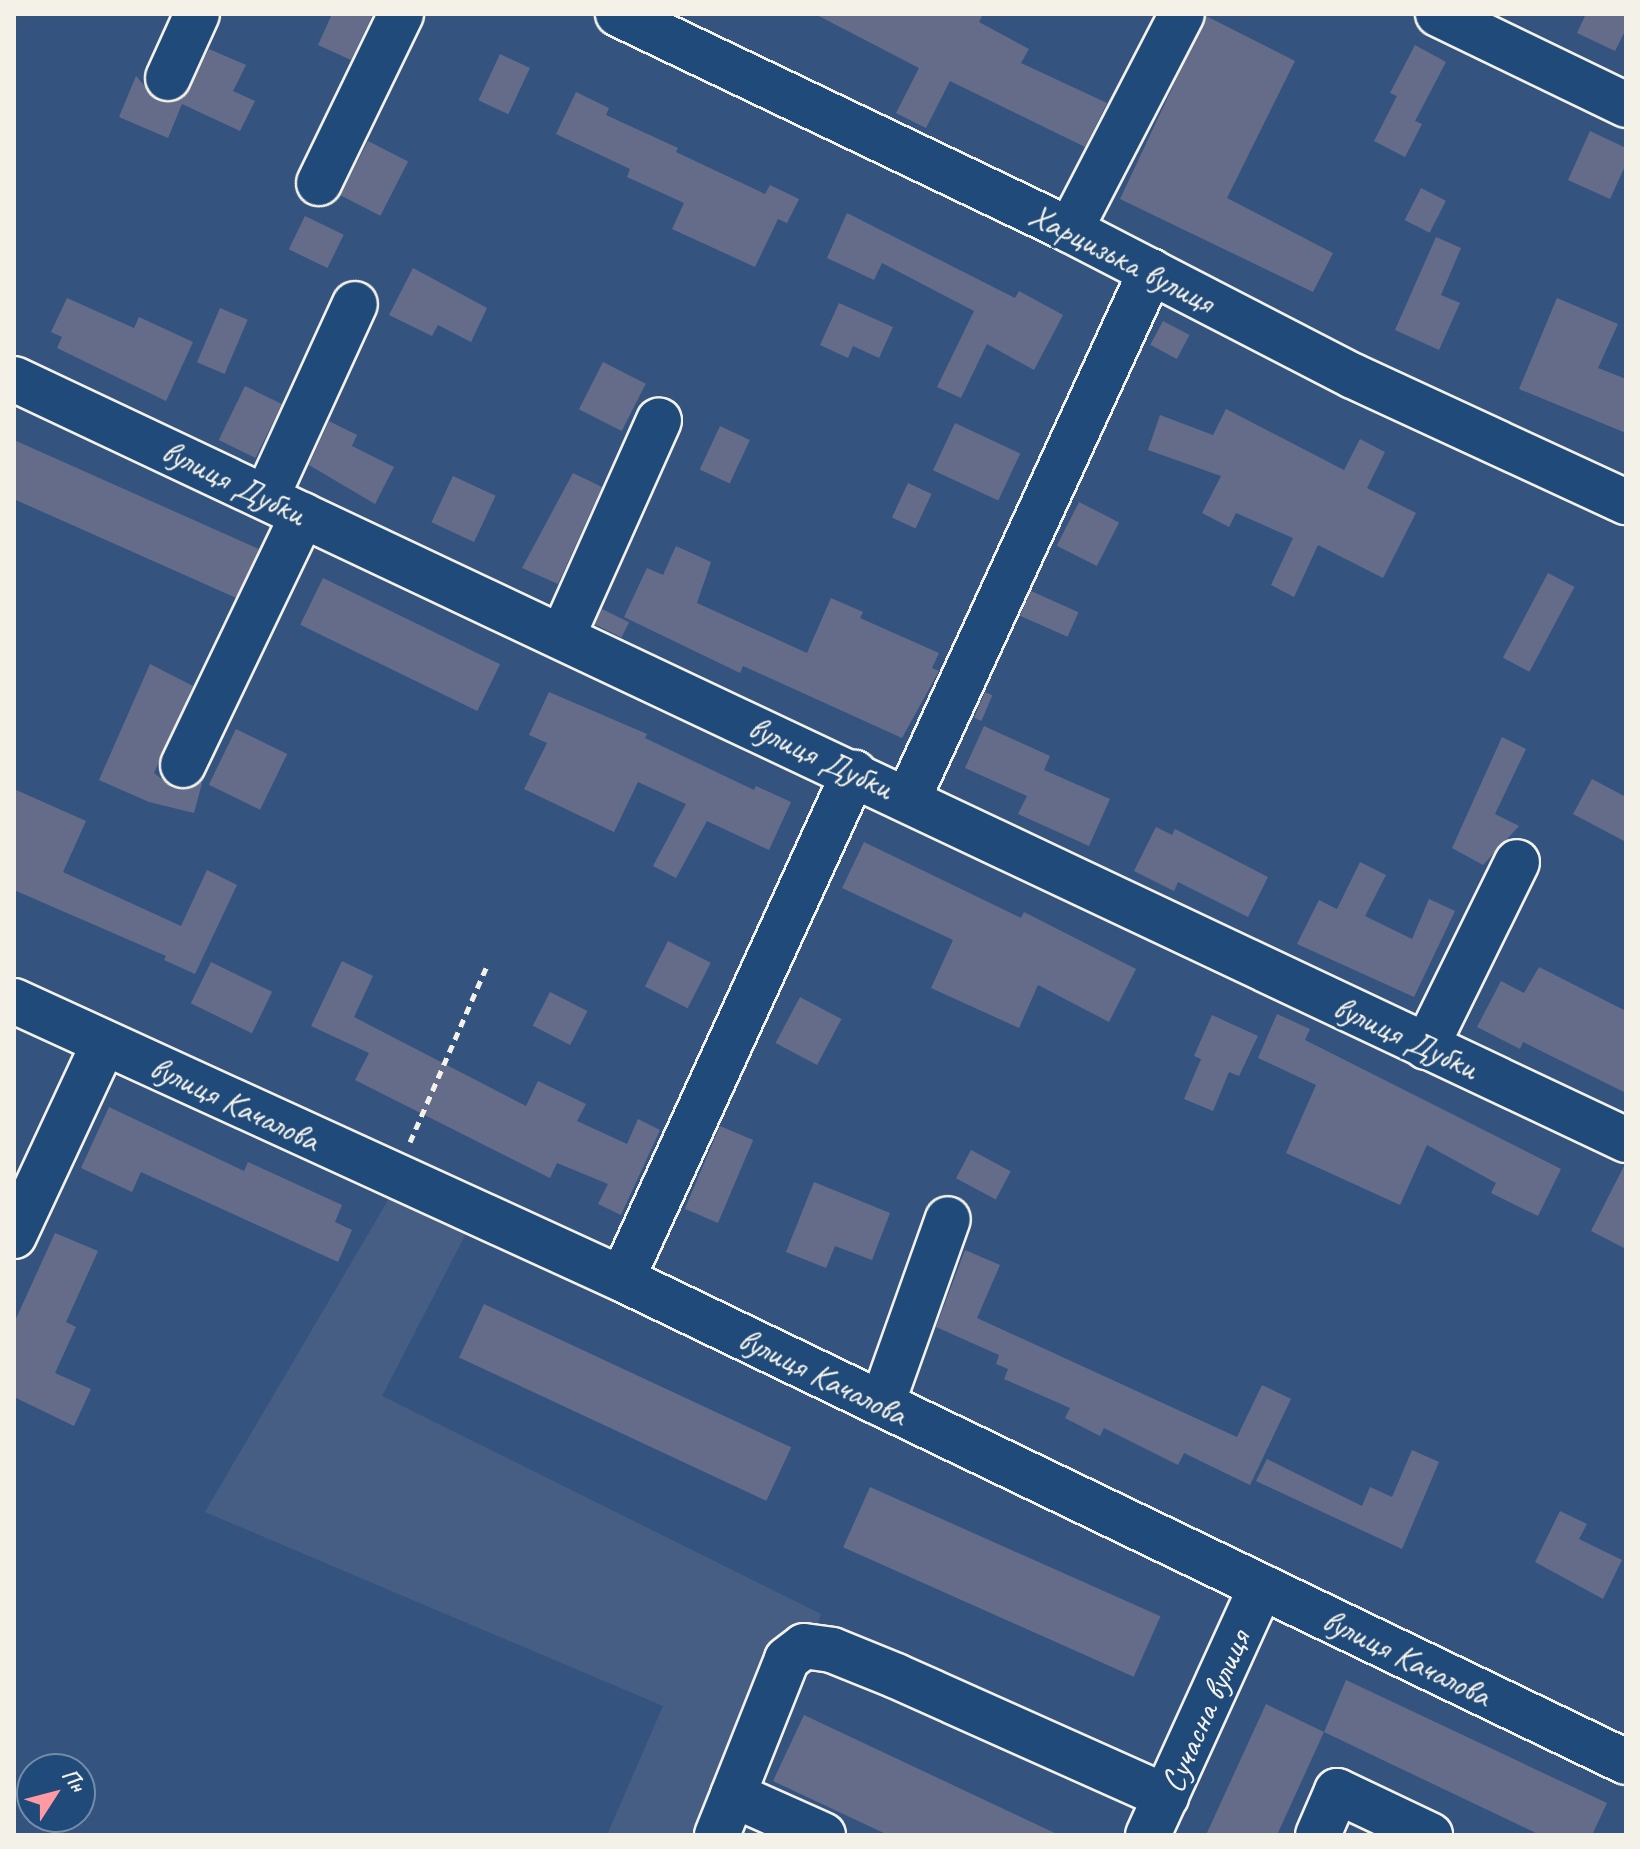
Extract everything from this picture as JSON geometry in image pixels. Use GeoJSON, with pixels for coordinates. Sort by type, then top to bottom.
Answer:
{"type":"FeatureCollection","features":[{"type":"Feature","properties":{"kind":"street"},"geometry":{"type":"LineString","coordinates":[[168,78],[197,14]]}},
{"type":"Feature","properties":{"kind":"street"},"geometry":{"type":"LineString","coordinates":[[319,183],[401,14]]}},
{"type":"Feature","properties":{"kind":"street","name":"Харцизька вулиця"},"geometry":{"type":"LineString","coordinates":[[618,14],[1070,230],[1353,376],[1626,502]]}},
{"type":"Feature","properties":{"kind":"street"},"geometry":{"type":"LineString","coordinates":[[1070,230],[1182,14]]}},
{"type":"Feature","properties":{"kind":"street"},"geometry":{"type":"LineString","coordinates":[[1438,14],[1626,105]]}},
{"type":"Feature","properties":{"kind":"street"},"geometry":{"type":"LineString","coordinates":[[908,799],[1151,271]]}},
{"type":"Feature","properties":{"kind":"street"},"geometry":{"type":"LineString","coordinates":[[183,765],[285,506],[355,304]]}},
{"type":"Feature","properties":{"kind":"street","name":"вулиця Дубки"},"geometry":{"type":"LineString","coordinates":[[14,379],[563,635],[1626,1140]]}},
{"type":"Feature","properties":{"kind":"street"},"geometry":{"type":"LineString","coordinates":[[563,635],[659,420]]}},
{"type":"Feature","properties":{"kind":"street"},"geometry":{"type":"LineString","coordinates":[[622,1279],[854,773]]}},
{"type":"Feature","properties":{"kind":"street"},"geometry":{"type":"LineString","coordinates":[[1426,1047],[1517,862]]}},
{"type":"Feature","properties":{"kind":"street","name":"вулиця Качалова"},"geometry":{"type":"LineString","coordinates":[[14,1001],[622,1279],[1626,1762]]}},
{"type":"Feature","properties":{"kind":"street"},"geometry":{"type":"LineString","coordinates":[[14,1236],[104,1043]]}},
{"type":"Feature","properties":{"kind":"street"},"geometry":{"type":"LineString","coordinates":[[882,1404],[948,1219]]}},
{"type":"Feature","properties":{"kind":"street","name":"Сучасна вулиця"},"geometry":{"type":"LineString","coordinates":[[1157,1816],[1261,1587]]}},
{"type":"Feature","properties":{"kind":"street"},"geometry":{"type":"LineString","coordinates":[[717,1835],[787,1659],[804,1646],[832,1650],[896,1676],[1157,1816]]}},
{"type":"Feature","properties":{"kind":"street"},"geometry":{"type":"LineString","coordinates":[[1318,1835],[1337,1791],[1430,1835]]}},
{"type":"Feature","properties":{"kind":"street"},"geometry":{"type":"LineString","coordinates":[[733,1795],[823,1835]]}},
{"type":"Feature","properties":{"kind":"path"},"geometry":{"type":"LineString","coordinates":[[395,1175],[487,966]]}},
{"type":"Feature","properties":{"kind":"shaded area"},"geometry":{"type":"Polygon","coordinates":[[[401,1178],[476,1214],[382,1396],[821,1614],[743,1835],[607,1835],[663,1706],[205,1512],[401,1178]]]}},
{"type":"Feature","properties":{"kind":"building"},"geometry":{"type":"Polygon","coordinates":[[[332,14],[373,14],[351,60],[318,45],[332,14]]]}},
{"type":"Feature","properties":{"kind":"building"},"geometry":{"type":"Polygon","coordinates":[[[815,14],[983,14],[979,22],[1029,49],[1021,63],[1107,103],[1085,147],[950,81],[926,128],[896,113],[919,68],[815,14]]]}},
{"type":"Feature","properties":{"kind":"building"},"geometry":{"type":"Polygon","coordinates":[[[1586,14],[1626,14],[1626,29],[1615,51],[1577,33],[1586,14]]]}},
{"type":"Feature","properties":{"kind":"building"},"geometry":{"type":"Polygon","coordinates":[[[1206,16],[1295,61],[1227,198],[1333,253],[1313,292],[1120,199],[1206,16]]]}},
{"type":"Feature","properties":{"kind":"building"},"geometry":{"type":"Polygon","coordinates":[[[1415,45],[1446,62],[1415,121],[1422,124],[1405,157],[1374,141],[1397,96],[1390,93],[1415,45]]]}},
{"type":"Feature","properties":{"kind":"building"},"geometry":{"type":"Polygon","coordinates":[[[209,49],[246,65],[233,91],[255,101],[240,131],[182,104],[168,138],[119,117],[136,76],[157,100],[183,98],[209,49]]]}},
{"type":"Feature","properties":{"kind":"building"},"geometry":{"type":"Polygon","coordinates":[[[500,54],[530,68],[508,114],[478,100],[500,54]]]}},
{"type":"Feature","properties":{"kind":"building"},"geometry":{"type":"Polygon","coordinates":[[[576,92],[609,108],[606,115],[678,148],[676,152],[765,194],[770,185],[799,199],[787,223],[778,219],[755,267],[672,229],[684,203],[627,177],[630,169],[556,134],[576,92]]]}},
{"type":"Feature","properties":{"kind":"building"},"geometry":{"type":"Polygon","coordinates":[[[1590,131],[1626,148],[1626,164],[1610,199],[1568,180],[1590,131]]]}},
{"type":"Feature","properties":{"kind":"building"},"geometry":{"type":"Polygon","coordinates":[[[368,141],[408,161],[380,216],[340,195],[368,141]]]}},
{"type":"Feature","properties":{"kind":"building"},"geometry":{"type":"Polygon","coordinates":[[[1421,188],[1446,201],[1430,233],[1405,220],[1421,188]]]}},
{"type":"Feature","properties":{"kind":"building"},"geometry":{"type":"Polygon","coordinates":[[[847,213],[1015,298],[1019,291],[1063,315],[1034,370],[987,344],[961,398],[937,387],[974,311],[882,263],[874,280],[827,258],[847,213]]]}},
{"type":"Feature","properties":{"kind":"building"},"geometry":{"type":"Polygon","coordinates":[[[305,216],[344,235],[327,268],[289,249],[305,216]]]}},
{"type":"Feature","properties":{"kind":"building"},"geometry":{"type":"Polygon","coordinates":[[[1436,237],[1461,248],[1441,295],[1460,303],[1439,350],[1395,330],[1436,237]]]}},
{"type":"Feature","properties":{"kind":"building"},"geometry":{"type":"Polygon","coordinates":[[[413,268],[487,308],[471,342],[438,325],[432,336],[389,315],[413,268]]]}},
{"type":"Feature","properties":{"kind":"building"},"geometry":{"type":"Polygon","coordinates":[[[67,298],[134,328],[139,317],[193,342],[166,401],[57,348],[62,337],[51,332],[67,298]]]}},
{"type":"Feature","properties":{"kind":"building"},"geometry":{"type":"Polygon","coordinates":[[[1557,298],[1618,324],[1598,368],[1626,379],[1626,433],[1519,389],[1557,298]]]}},
{"type":"Feature","properties":{"kind":"building"},"geometry":{"type":"Polygon","coordinates":[[[839,303],[893,327],[879,358],[853,346],[848,358],[820,345],[839,303]]]}},
{"type":"Feature","properties":{"kind":"building"},"geometry":{"type":"Polygon","coordinates":[[[220,308],[248,320],[225,374],[197,362],[220,308]]]}},
{"type":"Feature","properties":{"kind":"building"},"geometry":{"type":"Polygon","coordinates":[[[1163,321],[1189,335],[1177,359],[1150,345],[1163,321]]]}},
{"type":"Feature","properties":{"kind":"building"},"geometry":{"type":"Polygon","coordinates":[[[603,362],[646,384],[622,431],[579,409],[603,362]]]}},
{"type":"Feature","properties":{"kind":"building"},"geometry":{"type":"Polygon","coordinates":[[[245,386],[282,404],[256,458],[219,440],[245,386]]]}},
{"type":"Feature","properties":{"kind":"building"},"geometry":{"type":"Polygon","coordinates":[[[1226,409],[1344,470],[1360,439],[1385,452],[1367,488],[1416,513],[1383,578],[1318,545],[1294,597],[1271,585],[1293,538],[1236,513],[1229,527],[1202,513],[1221,476],[1148,450],[1160,415],[1213,435],[1226,409]]]}},
{"type":"Feature","properties":{"kind":"building"},"geometry":{"type":"Polygon","coordinates":[[[329,421],[357,435],[352,446],[394,467],[375,504],[309,465],[329,421]]]}},
{"type":"Feature","properties":{"kind":"building"},"geometry":{"type":"Polygon","coordinates":[[[955,423],[1020,453],[998,501],[933,470],[955,423]]]}},
{"type":"Feature","properties":{"kind":"building"},"geometry":{"type":"Polygon","coordinates":[[[720,426],[750,440],[730,483],[700,470],[720,426]]]}},
{"type":"Feature","properties":{"kind":"building"},"geometry":{"type":"Polygon","coordinates":[[[14,440],[259,549],[237,598],[14,499],[14,440]]]}},
{"type":"Feature","properties":{"kind":"building"},"geometry":{"type":"Polygon","coordinates":[[[573,473],[602,487],[558,584],[522,568],[573,473]]]}},
{"type":"Feature","properties":{"kind":"building"},"geometry":{"type":"Polygon","coordinates":[[[453,476],[496,496],[474,542],[431,522],[453,476]]]}},
{"type":"Feature","properties":{"kind":"building"},"geometry":{"type":"Polygon","coordinates":[[[908,483],[932,494],[916,528],[892,517],[908,483]]]}},
{"type":"Feature","properties":{"kind":"building"},"geometry":{"type":"Polygon","coordinates":[[[1079,502],[1119,522],[1097,566],[1057,546],[1079,502]]]}},
{"type":"Feature","properties":{"kind":"building"},"geometry":{"type":"Polygon","coordinates":[[[676,546],[711,562],[697,603],[807,653],[831,598],[863,612],[860,618],[939,653],[932,668],[939,671],[902,738],[743,666],[740,673],[624,617],[647,568],[663,575],[676,546]]]}},
{"type":"Feature","properties":{"kind":"building"},"geometry":{"type":"Polygon","coordinates":[[[1548,573],[1574,587],[1529,672],[1503,658],[1548,573]]]}},
{"type":"Feature","properties":{"kind":"building"},"geometry":{"type":"Polygon","coordinates":[[[323,578],[500,664],[477,711],[300,625],[323,578]]]}},
{"type":"Feature","properties":{"kind":"building"},"geometry":{"type":"Polygon","coordinates":[[[1031,591],[1079,612],[1068,637],[1020,616],[1031,591]]]}},
{"type":"Feature","properties":{"kind":"building"},"geometry":{"type":"Polygon","coordinates":[[[602,609],[629,622],[622,637],[595,624],[602,609]]]}},
{"type":"Feature","properties":{"kind":"building"},"geometry":{"type":"Polygon","coordinates":[[[150,664],[193,686],[154,773],[173,788],[202,783],[194,813],[149,802],[99,780],[150,664]]]}},
{"type":"Feature","properties":{"kind":"building"},"geometry":{"type":"Polygon","coordinates":[[[549,692],[647,734],[645,738],[754,790],[756,786],[791,802],[769,850],[707,821],[676,878],[653,866],[686,804],[638,782],[614,832],[524,789],[547,743],[529,735],[549,692]]]}},
{"type":"Feature","properties":{"kind":"building"},"geometry":{"type":"Polygon","coordinates":[[[985,692],[992,695],[981,721],[974,718],[985,692]]]}},
{"type":"Feature","properties":{"kind":"building"},"geometry":{"type":"Polygon","coordinates":[[[984,726],[1050,756],[1044,770],[1110,799],[1089,846],[1018,814],[1027,796],[965,768],[984,726]]]}},
{"type":"Feature","properties":{"kind":"building"},"geometry":{"type":"Polygon","coordinates":[[[236,729],[287,754],[260,810],[209,785],[236,729]]]}},
{"type":"Feature","properties":{"kind":"building"},"geometry":{"type":"Polygon","coordinates":[[[1502,737],[1526,749],[1495,814],[1519,826],[1483,865],[1452,848],[1502,737]]]}},
{"type":"Feature","properties":{"kind":"building"},"geometry":{"type":"Polygon","coordinates":[[[1592,779],[1626,797],[1626,842],[1573,814],[1592,779]]]}},
{"type":"Feature","properties":{"kind":"building"},"geometry":{"type":"Polygon","coordinates":[[[14,789],[86,821],[63,872],[181,926],[207,870],[237,885],[195,974],[164,960],[166,956],[14,890],[14,789]]]}},
{"type":"Feature","properties":{"kind":"building"},"geometry":{"type":"Polygon","coordinates":[[[1156,827],[1172,835],[1175,829],[1268,877],[1248,917],[1178,882],[1174,891],[1134,871],[1156,827]]]}},
{"type":"Feature","properties":{"kind":"building"},"geometry":{"type":"Polygon","coordinates":[[[864,842],[1021,918],[1024,912],[1136,969],[1109,1022],[1038,985],[1019,1028],[931,988],[953,940],[842,888],[864,842]]]}},
{"type":"Feature","properties":{"kind":"building"},"geometry":{"type":"Polygon","coordinates":[[[1360,862],[1386,875],[1365,916],[1412,939],[1429,899],[1455,911],[1414,997],[1297,944],[1319,900],[1337,909],[1360,862]]]}},
{"type":"Feature","properties":{"kind":"building"},"geometry":{"type":"Polygon","coordinates":[[[668,941],[711,963],[688,1008],[645,986],[668,941]]]}},
{"type":"Feature","properties":{"kind":"building"},"geometry":{"type":"Polygon","coordinates":[[[342,961],[373,976],[354,1017],[526,1106],[538,1081],[586,1104],[577,1121],[627,1144],[638,1119],[660,1130],[621,1215],[598,1204],[608,1184],[557,1163],[550,1178],[355,1080],[369,1053],[311,1026],[342,961]]]}},
{"type":"Feature","properties":{"kind":"building"},"geometry":{"type":"Polygon","coordinates":[[[211,962],[272,992],[252,1033],[191,1003],[211,962]]]}},
{"type":"Feature","properties":{"kind":"building"},"geometry":{"type":"Polygon","coordinates":[[[1539,967],[1626,1011],[1626,1093],[1523,1042],[1520,1049],[1477,1027],[1501,981],[1524,993],[1539,967]]]}},
{"type":"Feature","properties":{"kind":"building"},"geometry":{"type":"Polygon","coordinates":[[[550,992],[587,1011],[570,1045],[533,1026],[550,992]]]}},
{"type":"Feature","properties":{"kind":"building"},"geometry":{"type":"Polygon","coordinates":[[[800,997],[841,1019],[817,1065],[776,1043],[800,997]]]}},
{"type":"Feature","properties":{"kind":"building"},"geometry":{"type":"Polygon","coordinates":[[[1277,1014],[1310,1029],[1305,1040],[1561,1169],[1538,1216],[1491,1193],[1496,1183],[1427,1145],[1400,1205],[1286,1153],[1316,1085],[1258,1058],[1277,1014]]]}},
{"type":"Feature","properties":{"kind":"building"},"geometry":{"type":"Polygon","coordinates":[[[1212,1015],[1258,1036],[1239,1076],[1229,1072],[1213,1111],[1184,1099],[1201,1059],[1194,1056],[1212,1015]]]}},
{"type":"Feature","properties":{"kind":"building"},"geometry":{"type":"Polygon","coordinates":[[[109,1107],[244,1171],[248,1162],[342,1205],[335,1222],[352,1230],[338,1262],[141,1172],[132,1192],[81,1168],[109,1107]]]}},
{"type":"Feature","properties":{"kind":"building"},"geometry":{"type":"Polygon","coordinates":[[[720,1126],[753,1140],[718,1223],[685,1209],[720,1126]]]}},
{"type":"Feature","properties":{"kind":"building"},"geometry":{"type":"Polygon","coordinates":[[[971,1150],[1011,1171],[996,1199],[956,1178],[971,1150]]]}},
{"type":"Feature","properties":{"kind":"building"},"geometry":{"type":"Polygon","coordinates":[[[1626,1165],[1626,1249],[1591,1231],[1626,1165]]]}},
{"type":"Feature","properties":{"kind":"building"},"geometry":{"type":"Polygon","coordinates":[[[814,1182],[890,1213],[872,1260],[835,1246],[826,1268],[786,1252],[814,1182]]]}},
{"type":"Feature","properties":{"kind":"building"},"geometry":{"type":"Polygon","coordinates":[[[55,1233],[98,1251],[66,1322],[76,1327],[55,1373],[91,1389],[74,1426],[14,1397],[14,1323],[55,1233]]]}},
{"type":"Feature","properties":{"kind":"building"},"geometry":{"type":"Polygon","coordinates":[[[965,1250],[1000,1265],[977,1318],[1237,1437],[1262,1385],[1291,1399],[1250,1485],[1184,1453],[1178,1465],[1104,1428],[1100,1436],[1065,1418],[1070,1408],[1004,1379],[1008,1369],[996,1364],[999,1355],[936,1327],[965,1250]]]}},
{"type":"Feature","properties":{"kind":"building"},"geometry":{"type":"Polygon","coordinates":[[[484,1304],[791,1447],[766,1501],[459,1357],[484,1304]]]}},
{"type":"Feature","properties":{"kind":"building"},"geometry":{"type":"Polygon","coordinates":[[[1412,1450],[1439,1462],[1402,1549],[1256,1481],[1267,1459],[1362,1506],[1370,1487],[1392,1497],[1412,1450]]]}},
{"type":"Feature","properties":{"kind":"building"},"geometry":{"type":"Polygon","coordinates":[[[870,1487],[1161,1616],[1134,1677],[843,1547],[870,1487]]]}},
{"type":"Feature","properties":{"kind":"building"},"geometry":{"type":"Polygon","coordinates":[[[1560,1511],[1587,1524],[1579,1539],[1622,1560],[1603,1599],[1535,1562],[1560,1511]]]}},
{"type":"Feature","properties":{"kind":"building"},"geometry":{"type":"Polygon","coordinates":[[[1346,1680],[1607,1803],[1592,1835],[1540,1835],[1324,1732],[1346,1680]]]}},
{"type":"Feature","properties":{"kind":"building"},"geometry":{"type":"Polygon","coordinates":[[[1266,1704],[1324,1732],[1277,1835],[1206,1835],[1266,1704]]]}},
{"type":"Feature","properties":{"kind":"building"},"geometry":{"type":"Polygon","coordinates":[[[804,1715],[1059,1835],[888,1835],[773,1781],[804,1715]]]}}]}
